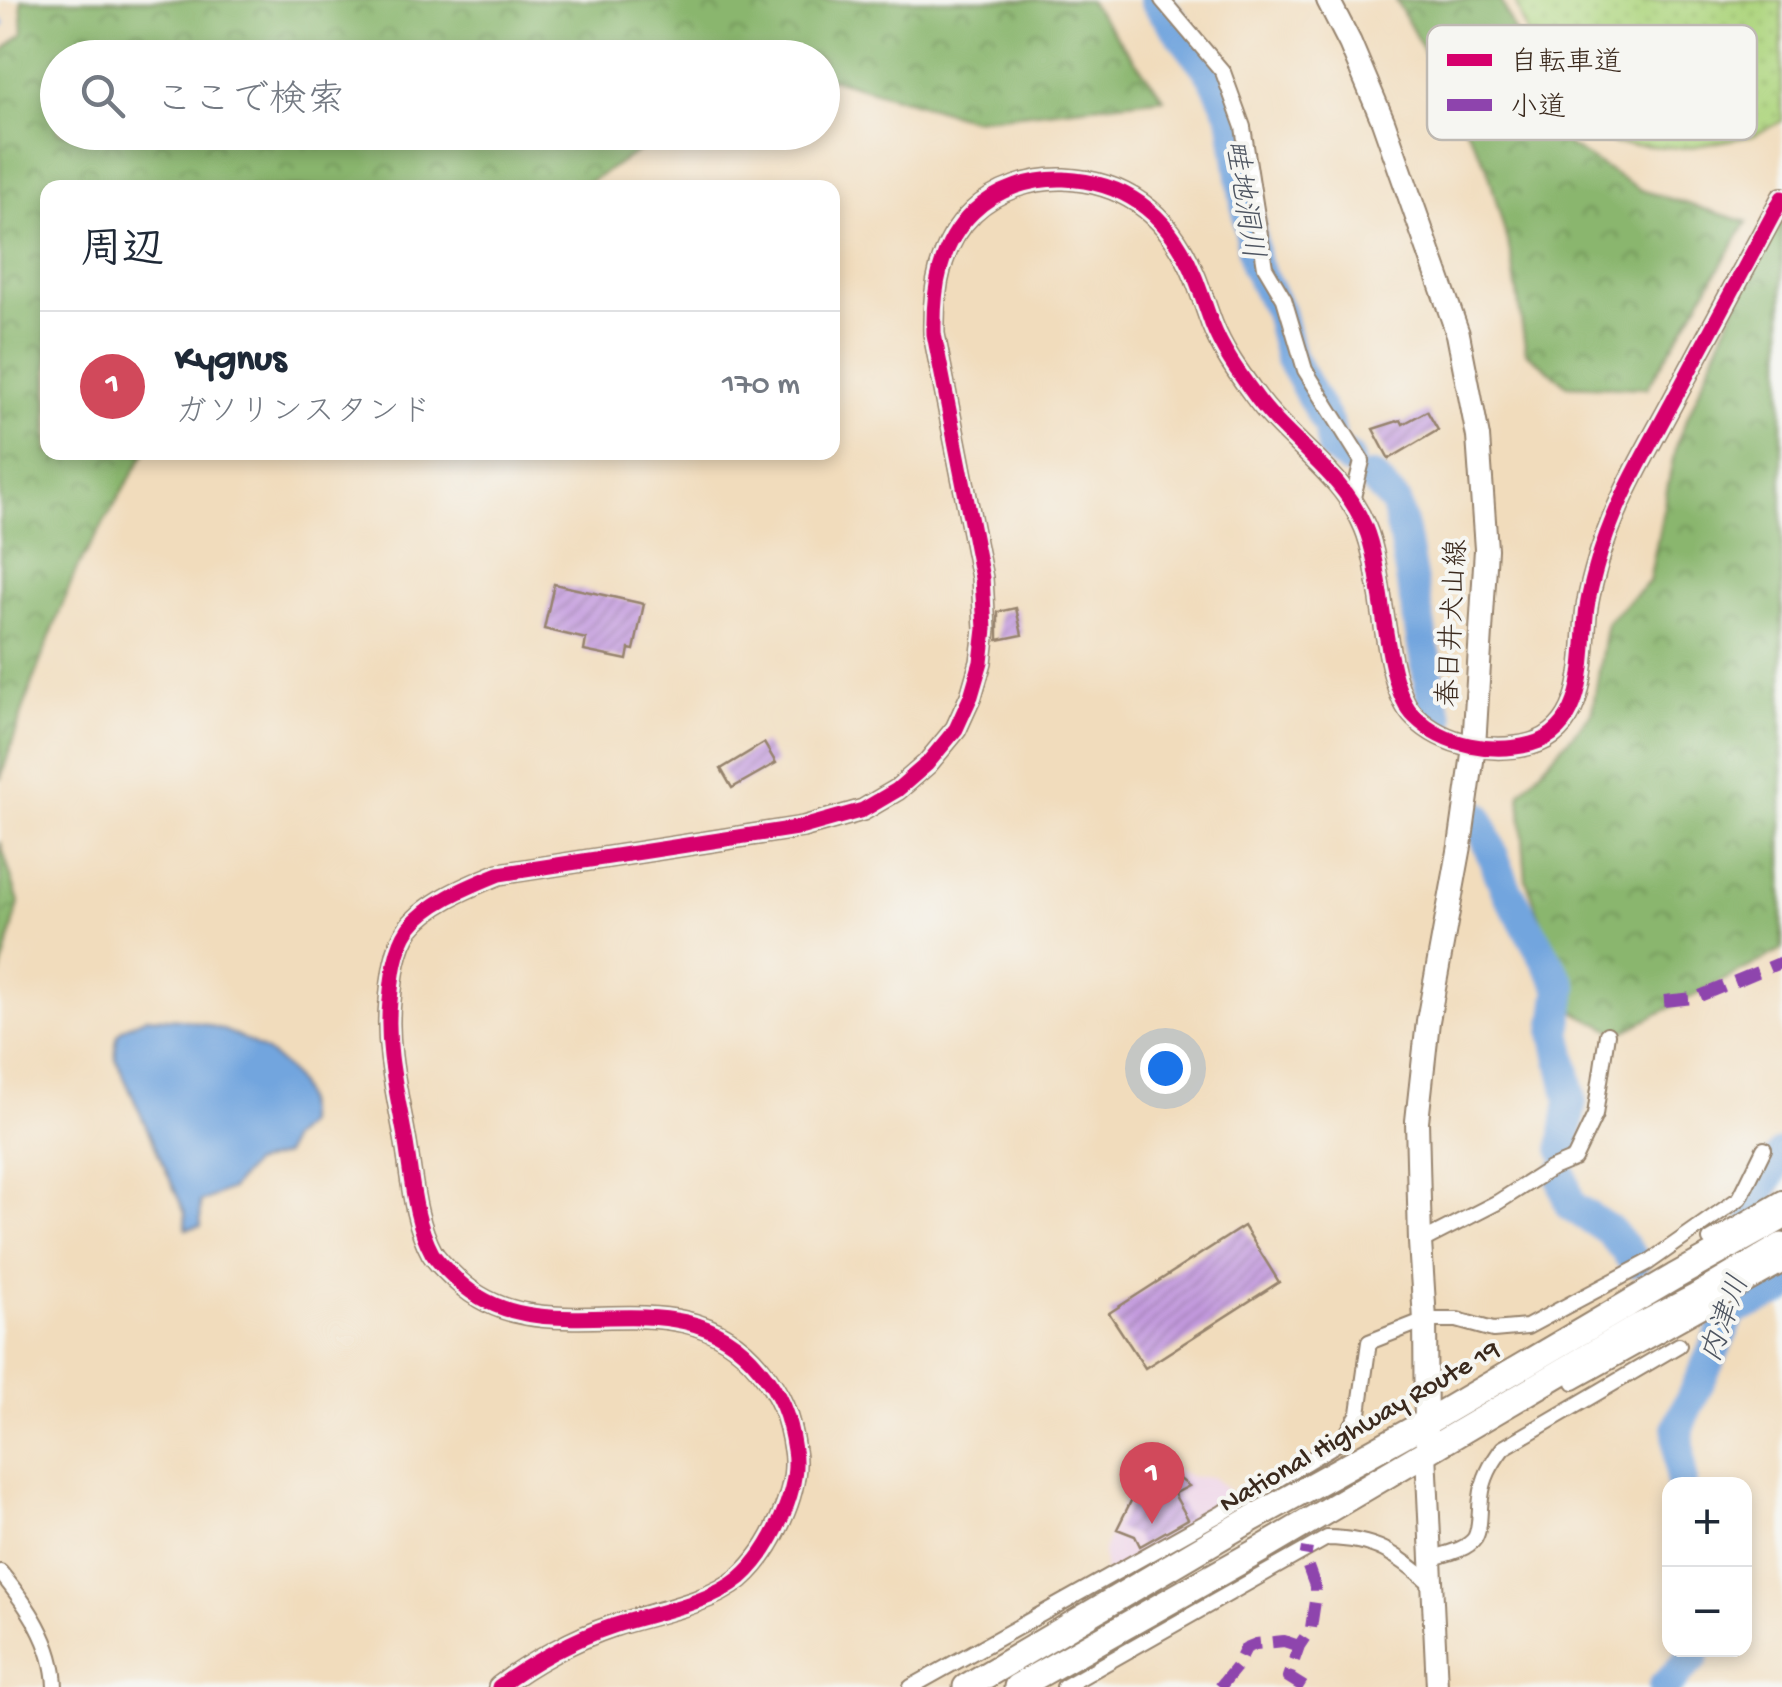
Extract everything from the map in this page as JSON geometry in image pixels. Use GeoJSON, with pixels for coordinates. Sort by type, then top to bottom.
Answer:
{"type":"FeatureCollection","features":[{"type":"Feature","properties":{"kind":"highway","name":"National Highway Route 19"},"geometry":{"type":"LineString","coordinates":[[966,1687],[1253,1518],[1425,1423],[1708,1250],[1782,1218]]}},
{"type":"Feature","properties":{"kind":"highway","name":"National Highway Route 19"},"geometry":{"type":"LineString","coordinates":[[1017,1687],[1782,1246]]}},
{"type":"Feature","properties":{"kind":"main road","name":"春日井犬山線"},"geometry":{"type":"LineString","coordinates":[[1328,0],[1384,120],[1458,334],[1478,437],[1486,549],[1474,747],[1428,1021],[1417,1121],[1426,1452]]}},
{"type":"Feature","properties":{"kind":"street"},"geometry":{"type":"LineString","coordinates":[[1162,0],[1223,72],[1242,126],[1265,267],[1284,300],[1304,370],[1362,460],[1352,502]]}},
{"type":"Feature","properties":{"kind":"street"},"geometry":{"type":"LineString","coordinates":[[499,1687],[558,1651],[608,1628],[710,1595],[739,1578],[765,1550],[782,1516],[792,1487],[796,1456],[789,1421],[777,1391],[749,1356],[721,1335],[682,1319],[572,1319],[525,1314],[493,1305],[460,1284],[433,1255],[418,1213],[390,1052],[388,1018],[396,960],[409,928],[460,889],[500,874],[803,827],[863,810],[897,790],[927,764],[956,729],[971,696],[986,629],[982,578],[934,334],[933,302],[938,273],[950,243],[974,212],[1004,191],[1032,181],[1059,179],[1085,181],[1120,191],[1150,210],[1173,236],[1194,273],[1229,359],[1269,415],[1326,470],[1352,502],[1367,530],[1398,691],[1414,716],[1442,735],[1474,747],[1510,748],[1537,742],[1556,730],[1573,707],[1581,677],[1586,610],[1617,505],[1782,198]]}},
{"type":"Feature","properties":{"kind":"street"},"geometry":{"type":"LineString","coordinates":[[1420,1242],[1498,1202],[1550,1169],[1574,1160],[1595,1116],[1607,1034]]}},
{"type":"Feature","properties":{"kind":"street"},"geometry":{"type":"LineString","coordinates":[[911,1687],[1343,1440],[1359,1413],[1369,1342],[1425,1320],[1457,1320],[1493,1330],[1527,1328],[1649,1262],[1740,1198],[1764,1149]]}},
{"type":"Feature","properties":{"kind":"street"},"geometry":{"type":"LineString","coordinates":[[1708,1250],[1782,1198]]}},
{"type":"Feature","properties":{"kind":"street"},"geometry":{"type":"LineString","coordinates":[[1574,1382],[1782,1266]]}},
{"type":"Feature","properties":{"kind":"street"},"geometry":{"type":"LineString","coordinates":[[1432,1558],[1474,1540],[1488,1468],[1503,1448],[1680,1345]]}},
{"type":"Feature","properties":{"kind":"street"},"geometry":{"type":"LineString","coordinates":[[1426,1452],[1437,1687]]}},
{"type":"Feature","properties":{"kind":"street"},"geometry":{"type":"LineString","coordinates":[[1064,1687],[1327,1538],[1355,1539],[1381,1546],[1434,1585]]}},
{"type":"Feature","properties":{"kind":"street"},"geometry":{"type":"LineString","coordinates":[[0,1572],[22,1598],[49,1648],[56,1687]]}},
{"type":"Feature","properties":{"kind":"shaded area"},"geometry":{"type":"Polygon","coordinates":[[[1172,1468],[1192,1477],[1212,1477],[1235,1497],[1105,1575],[1103,1551],[1125,1497],[1172,1468]]]}},
{"type":"Feature","properties":{"kind":"green space"},"geometry":{"type":"Polygon","coordinates":[[[21,0],[1088,0],[1164,98],[972,119],[840,81],[840,40],[40,40],[40,150],[640,150],[592,180],[40,180],[40,460],[141,460],[76,570],[33,680],[0,780],[0,53],[23,33],[21,0]]]}},
{"type":"Feature","properties":{"kind":"green space"},"geometry":{"type":"Polygon","coordinates":[[[1396,0],[1501,0],[1512,25],[1427,25],[1427,57],[1396,0]]]}},
{"type":"Feature","properties":{"kind":"green space"},"geometry":{"type":"Polygon","coordinates":[[[1515,0],[1782,0],[1782,121],[1757,134],[1757,25],[1524,25],[1515,0]]]}},
{"type":"Feature","properties":{"kind":"green space"},"geometry":{"type":"Polygon","coordinates":[[[1472,140],[1560,140],[1641,190],[1747,222],[1647,388],[1567,385],[1526,352],[1512,259],[1487,167],[1472,140]]]}},
{"type":"Feature","properties":{"kind":"green space"},"geometry":{"type":"Polygon","coordinates":[[[1603,140],[1730,140],[1685,148],[1603,140]]]}},
{"type":"Feature","properties":{"kind":"green space"},"geometry":{"type":"Polygon","coordinates":[[[1782,213],[1782,950],[1619,1034],[1574,1011],[1526,879],[1520,793],[1592,713],[1607,622],[1649,582],[1676,444],[1748,276],[1782,213]]]}},
{"type":"Feature","properties":{"kind":"green space"},"geometry":{"type":"Polygon","coordinates":[[[0,841],[19,903],[0,977],[0,841]]]}},
{"type":"Feature","properties":{"kind":"water"},"geometry":{"type":"Polygon","coordinates":[[[147,1017],[202,1024],[256,1046],[287,1070],[304,1100],[305,1124],[289,1140],[284,1155],[252,1164],[231,1189],[200,1202],[201,1226],[186,1229],[185,1213],[116,1059],[118,1035],[130,1024],[147,1017]]]}},
{"type":"Feature","properties":{"kind":"building"},"geometry":{"type":"Polygon","coordinates":[[[1427,411],[1438,430],[1389,459],[1373,429],[1401,420],[1403,424],[1427,411]]]}},
{"type":"Feature","properties":{"kind":"building"},"geometry":{"type":"Polygon","coordinates":[[[554,584],[644,604],[634,650],[629,649],[627,660],[584,651],[586,639],[544,629],[554,584]]]}},
{"type":"Feature","properties":{"kind":"building"},"geometry":{"type":"Polygon","coordinates":[[[1016,608],[1022,635],[998,640],[998,612],[1016,608]]]}},
{"type":"Feature","properties":{"kind":"building"},"geometry":{"type":"Polygon","coordinates":[[[764,743],[776,763],[732,788],[721,769],[764,743]]]}},
{"type":"Feature","properties":{"kind":"building"},"geometry":{"type":"Polygon","coordinates":[[[1244,1226],[1279,1282],[1145,1368],[1109,1313],[1244,1226]]]}},
{"type":"Feature","properties":{"kind":"building"},"geometry":{"type":"Polygon","coordinates":[[[1169,1475],[1189,1486],[1174,1494],[1188,1519],[1140,1546],[1135,1536],[1117,1529],[1134,1495],[1169,1475]]]}},
{"type":"Feature","properties":{"kind":"waterway","name":"畦地洞川"},"geometry":{"type":"LineString","coordinates":[[1155,0],[1213,75],[1233,115],[1255,265],[1279,311],[1290,357],[1329,427],[1333,448],[1348,459]]}},
{"type":"Feature","properties":{"kind":"waterway"},"geometry":{"type":"LineString","coordinates":[[0,20],[0,26]]}},
{"type":"Feature","properties":{"kind":"waterway","name":"畦地洞川"},"geometry":{"type":"LineString","coordinates":[[1372,478],[1395,502],[1439,719]]}},
{"type":"Feature","properties":{"kind":"waterway","name":"畦地洞川"},"geometry":{"type":"LineString","coordinates":[[1477,816],[1506,889],[1562,987],[1556,1032],[1571,1100],[1564,1148]]}},
{"type":"Feature","properties":{"kind":"waterway","name":"内津川"},"geometry":{"type":"LineString","coordinates":[[1681,1477],[1678,1427],[1732,1311],[1761,1190],[1782,1154]]}},
{"type":"Feature","properties":{"kind":"waterway","name":"畦地洞川"},"geometry":{"type":"LineString","coordinates":[[1561,1175],[1570,1205],[1611,1232],[1634,1261]]}},
{"type":"Feature","properties":{"kind":"waterway"},"geometry":{"type":"LineString","coordinates":[[1732,1311],[1782,1289]]}},
{"type":"Feature","properties":{"kind":"waterway","name":"内津川"},"geometry":{"type":"LineString","coordinates":[[1664,1687],[1693,1657]]}},
{"type":"Feature","properties":{"kind":"marked path"},"geometry":{"type":"LineString","coordinates":[[1664,1001],[1695,998],[1782,962]]}},
{"type":"Feature","properties":{"kind":"marked path"},"geometry":{"type":"LineString","coordinates":[[1304,1687],[1288,1677],[1299,1646],[1311,1628],[1315,1601],[1315,1586],[1305,1559],[1307,1548]]}},
{"type":"Feature","properties":{"kind":"marked path"},"geometry":{"type":"LineString","coordinates":[[1220,1687],[1246,1648],[1284,1641],[1299,1646]]}},
{"type":"Feature","properties":{"kind":"cycle path"},"geometry":{"type":"LineString","coordinates":[[499,1687],[584,1637],[696,1602],[740,1578],[762,1553],[781,1519],[793,1483],[794,1450],[787,1416],[773,1387],[759,1368],[726,1338],[689,1323],[650,1317],[530,1315],[493,1304],[458,1281],[437,1260],[417,1213],[391,1054],[390,1001],[397,954],[409,928],[427,910],[499,874],[803,827],[863,810],[897,790],[927,764],[956,729],[981,662],[985,629],[982,578],[934,334],[935,301],[945,253],[973,212],[1004,191],[1027,183],[1064,179],[1109,187],[1145,207],[1160,221],[1185,256],[1216,334],[1236,369],[1268,411],[1329,473],[1355,507],[1372,547],[1390,655],[1404,702],[1415,717],[1440,735],[1470,745],[1501,748],[1531,744],[1549,736],[1572,709],[1581,672],[1589,598],[1619,504],[1782,198]]}},
{"type":"Feature","properties":{"kind":"place","name":"Kygnus"},"geometry":{"type":"Point","coordinates":[1152,1524]}}]}
